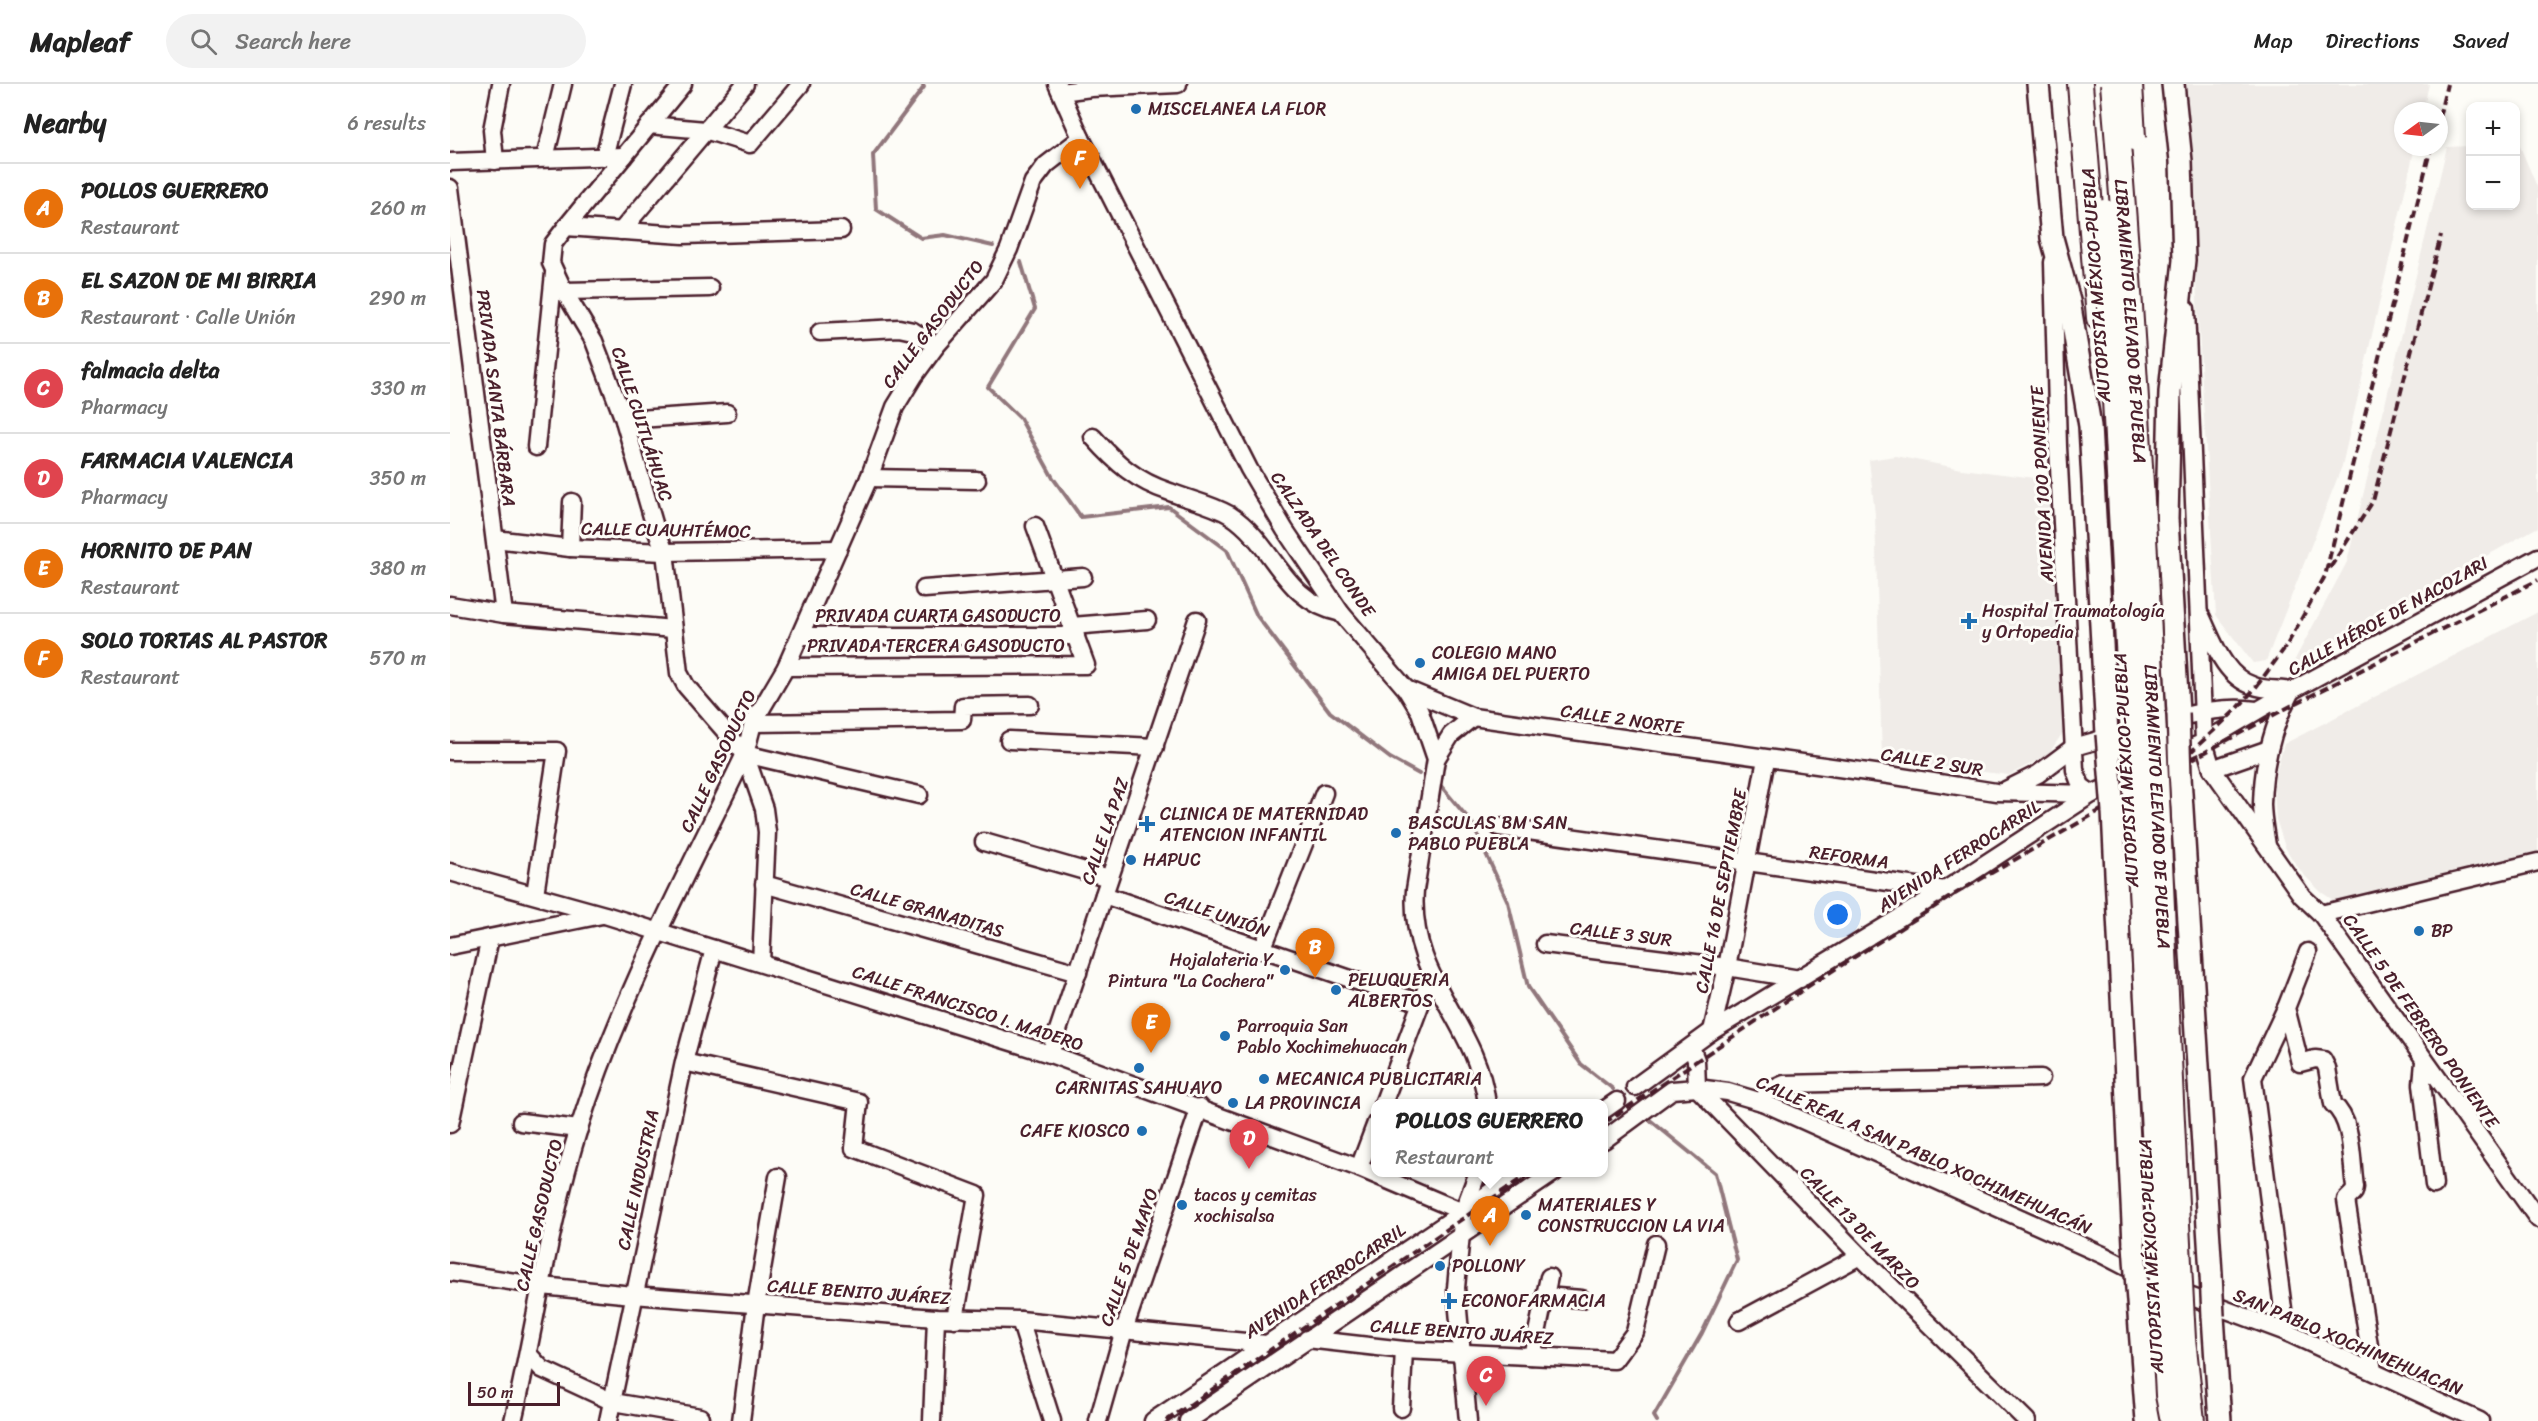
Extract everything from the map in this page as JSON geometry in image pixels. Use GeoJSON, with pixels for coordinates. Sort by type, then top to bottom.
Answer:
{"type":"FeatureCollection","features":[{"type":"Feature","properties":{"kind":"highway","name":"AUTOPISTA MÉXICO-PUEBLA"},"geometry":{"type":"LineString","coordinates":[[2080,84],[2095,261],[2116,731],[2160,1421]]}},
{"type":"Feature","properties":{"kind":"highway","name":"LIBRAMIENTO ELEVADO DE PUEBLA"},"geometry":{"type":"LineString","coordinates":[[2095,84],[2108,261],[2168,1395],[2173,1421]]}},
{"type":"Feature","properties":{"kind":"highway","name":"LIBRAMIENTO ELEVADO DE PUEBLA"},"geometry":{"type":"LineString","coordinates":[[2113,84],[2128,263],[2183,1339],[2191,1421]]}},
{"type":"Feature","properties":{"kind":"highway","name":"AUTOPISTA MÉXICO-PUEBLA"},"geometry":{"type":"LineString","coordinates":[[2120,84],[2169,716],[2191,1421]]}},
{"type":"Feature","properties":{"kind":"highway"},"geometry":{"type":"LineString","coordinates":[[2128,263],[2135,236],[2136,209],[2130,84]]}},
{"type":"Feature","properties":{"kind":"main road"},"geometry":{"type":"LineString","coordinates":[[2038,84],[2052,238],[2069,301],[2090,426],[2116,731]]}},
{"type":"Feature","properties":{"kind":"main road"},"geometry":{"type":"LineString","coordinates":[[2169,716],[2170,392],[2184,260],[2181,161],[2173,84]]}},
{"type":"Feature","properties":{"kind":"main road"},"geometry":{"type":"LineString","coordinates":[[2172,782],[2211,1274],[2220,1421]]}},
{"type":"Feature","properties":{"kind":"main road"},"geometry":{"type":"LineString","coordinates":[[2121,808],[2134,1244],[2151,1292],[2147,1421]]}},
{"type":"Feature","properties":{"kind":"street"},"geometry":{"type":"LineString","coordinates":[[495,161],[492,129],[501,84]]}},
{"type":"Feature","properties":{"kind":"street"},"geometry":{"type":"LineString","coordinates":[[545,158],[563,84]]}},
{"type":"Feature","properties":{"kind":"street"},"geometry":{"type":"LineString","coordinates":[[604,157],[623,84]]}},
{"type":"Feature","properties":{"kind":"street","name":"CALLE CUITLÁHUAC"},"geometry":{"type":"LineString","coordinates":[[683,84],[566,227],[553,244],[550,254],[554,273],[594,341],[624,420],[655,527],[665,552],[679,673],[686,686],[745,754]]}},
{"type":"Feature","properties":{"kind":"street"},"geometry":{"type":"LineString","coordinates":[[621,231],[745,84]]}},
{"type":"Feature","properties":{"kind":"street"},"geometry":{"type":"LineString","coordinates":[[649,125],[705,130],[750,144],[801,84]]}},
{"type":"Feature","properties":{"kind":"street"},"geometry":{"type":"LineString","coordinates":[[1059,88],[1178,84]]}},
{"type":"Feature","properties":{"kind":"street","name":"CALZADA DEL CONDE"},"geometry":{"type":"LineString","coordinates":[[1059,88],[1081,138],[1249,469],[1341,613],[1406,689],[1420,712],[1436,759],[1413,912],[1417,936],[1431,976],[1475,1056],[1484,1085],[1485,1099]]}},
{"type":"Feature","properties":{"kind":"street","name":"CALLE GASODUCTO"},"geometry":{"type":"LineString","coordinates":[[513,1421],[579,1129],[605,1052],[659,932],[745,754],[753,723],[786,667],[800,636],[868,478],[895,407],[936,346],[994,280],[1009,249],[1033,182],[1046,165],[1081,138]]}},
{"type":"Feature","properties":{"kind":"street"},"geometry":{"type":"LineString","coordinates":[[450,162],[624,156]]}},
{"type":"Feature","properties":{"kind":"street","name":"PRIVADA SANTA BÁRBARA"},"geometry":{"type":"LineString","coordinates":[[450,188],[504,614]]}},
{"type":"Feature","properties":{"kind":"street"},"geometry":{"type":"LineString","coordinates":[[566,227],[683,235],[841,230]]}},
{"type":"Feature","properties":{"kind":"street","name":"AVENIDA 100 PONIENTE"},"geometry":{"type":"LineString","coordinates":[[2052,238],[2058,447],[2074,770],[2081,786],[2092,794]]}},
{"type":"Feature","properties":{"kind":"street","name":"CALLE 5 DE FEBRERO PONIENTE"},"geometry":{"type":"LineString","coordinates":[[2184,260],[2204,742],[2212,769],[2267,849],[2302,896],[2320,914],[2538,1219]]}},
{"type":"Feature","properties":{"kind":"street","name":"PRIVADA SANTA BÁRBARA"},"geometry":{"type":"LineString","coordinates":[[536,447],[554,273]]}},
{"type":"Feature","properties":{"kind":"street"},"geometry":{"type":"LineString","coordinates":[[564,291],[710,288]]}},
{"type":"Feature","properties":{"kind":"street"},"geometry":{"type":"LineString","coordinates":[[820,332],[899,328],[913,331],[936,346]]}},
{"type":"Feature","properties":{"kind":"street"},"geometry":{"type":"LineString","coordinates":[[624,420],[727,413]]}},
{"type":"Feature","properties":{"kind":"street"},"geometry":{"type":"LineString","coordinates":[[1093,437],[1119,466],[1169,492],[1206,503],[1231,516],[1251,535],[1290,586],[1310,602],[1341,613]]}},
{"type":"Feature","properties":{"kind":"street"},"geometry":{"type":"LineString","coordinates":[[868,478],[977,480]]}},
{"type":"Feature","properties":{"kind":"street"},"geometry":{"type":"LineString","coordinates":[[570,548],[573,502]]}},
{"type":"Feature","properties":{"kind":"street"},"geometry":{"type":"LineString","coordinates":[[1035,526],[1074,631]]}},
{"type":"Feature","properties":{"kind":"street","name":"CALLE CUAUHTÉMOC"},"geometry":{"type":"LineString","coordinates":[[495,539],[570,548],[665,552],[838,549]]}},
{"type":"Feature","properties":{"kind":"street","name":"CALLE HÉROE DE NACOZARI"},"geometry":{"type":"LineString","coordinates":[[2092,794],[2204,742],[2256,710],[2538,557]]}},
{"type":"Feature","properties":{"kind":"street","name":"PRIVADA CUARTA GASODUCTO"},"geometry":{"type":"LineString","coordinates":[[924,589],[1055,581],[1083,577]]}},
{"type":"Feature","properties":{"kind":"street"},"geometry":{"type":"LineString","coordinates":[[450,605],[504,614],[673,629]]}},
{"type":"Feature","properties":{"kind":"street"},"geometry":{"type":"LineString","coordinates":[[2198,609],[2222,659],[2234,675],[2256,687],[2291,691],[2280,711],[2269,749],[2262,804],[2267,849]]}},
{"type":"Feature","properties":{"kind":"street","name":"PRIVADA CUARTA GASODUCTO"},"geometry":{"type":"LineString","coordinates":[[800,636],[1074,631],[1147,620]]}},
{"type":"Feature","properties":{"kind":"street","name":"CALLE LA PAZ"},"geometry":{"type":"LineString","coordinates":[[1050,1054],[1197,620]]}},
{"type":"Feature","properties":{"kind":"street","name":"PRIVADA TERCERA GASODUCTO"},"geometry":{"type":"LineString","coordinates":[[786,667],[1086,665],[1074,631]]}},
{"type":"Feature","properties":{"kind":"street","name":"CALLE 2 NORTE"},"geometry":{"type":"LineString","coordinates":[[1406,689],[1473,717],[1766,759]]}},
{"type":"Feature","properties":{"kind":"street"},"geometry":{"type":"LineString","coordinates":[[753,723],[962,720],[963,706],[1030,705]]}},
{"type":"Feature","properties":{"kind":"street"},"geometry":{"type":"LineString","coordinates":[[1996,792],[2012,788],[2038,774],[2074,747],[2203,711],[2238,708],[2256,710]]}},
{"type":"Feature","properties":{"kind":"street"},"geometry":{"type":"LineString","coordinates":[[1436,759],[1446,741],[1473,717]]}},
{"type":"Feature","properties":{"kind":"street"},"geometry":{"type":"LineString","coordinates":[[1009,740],[1155,747]]}},
{"type":"Feature","properties":{"kind":"street"},"geometry":{"type":"LineString","coordinates":[[2212,769],[2269,749]]}},
{"type":"Feature","properties":{"kind":"street"},"geometry":{"type":"LineString","coordinates":[[450,751],[557,752],[534,894]]}},
{"type":"Feature","properties":{"kind":"street"},"geometry":{"type":"LineString","coordinates":[[745,754],[920,795]]}},
{"type":"Feature","properties":{"kind":"street"},"geometry":{"type":"LineString","coordinates":[[745,754],[764,809],[766,832],[761,963]]}},
{"type":"Feature","properties":{"kind":"street","name":"CALLE 2 SUR"},"geometry":{"type":"LineString","coordinates":[[1766,759],[1996,792],[2092,794]]}},
{"type":"Feature","properties":{"kind":"street","name":"CALLE 16 DE SEPTIEMBRE"},"geometry":{"type":"LineString","coordinates":[[1712,1031],[1748,862],[1766,759]]}},
{"type":"Feature","properties":{"kind":"street"},"geometry":{"type":"LineString","coordinates":[[1262,950],[1324,793]]}},
{"type":"Feature","properties":{"kind":"street","name":"AVENIDA FERROCARRIL"},"geometry":{"type":"LineString","coordinates":[[1635,1087],[1712,1031],[1945,890],[2092,794]]}},
{"type":"Feature","properties":{"kind":"street","name":"REFORMA"},"geometry":{"type":"LineString","coordinates":[[1499,827],[1945,890]]}},
{"type":"Feature","properties":{"kind":"street"},"geometry":{"type":"LineString","coordinates":[[984,842],[1109,878]]}},
{"type":"Feature","properties":{"kind":"street"},"geometry":{"type":"LineString","coordinates":[[2320,914],[2538,862]]}},
{"type":"Feature","properties":{"kind":"street","name":"CALLE FRANCISCO I. MADERO"},"geometry":{"type":"LineString","coordinates":[[450,872],[534,894],[714,948],[1050,1054],[1200,1107],[1371,1173]]}},
{"type":"Feature","properties":{"kind":"street","name":"CALLE GRANADITAS"},"geometry":{"type":"LineString","coordinates":[[764,884],[1078,973]]}},
{"type":"Feature","properties":{"kind":"street","name":"CALLE UNIÓN"},"geometry":{"type":"LineString","coordinates":[[1104,896],[1421,1004]]}},
{"type":"Feature","properties":{"kind":"street"},"geometry":{"type":"LineString","coordinates":[[450,946],[605,915]]}},
{"type":"Feature","properties":{"kind":"street"},"geometry":{"type":"LineString","coordinates":[[450,1124],[490,938]]}},
{"type":"Feature","properties":{"kind":"street","name":"CALLE 3 SUR"},"geometry":{"type":"LineString","coordinates":[[1545,944],[1727,967],[1800,979]]}},
{"type":"Feature","properties":{"kind":"street","name":"CALLE INDUSTRIA"},"geometry":{"type":"LineString","coordinates":[[608,1421],[684,1062],[714,948]]}},
{"type":"Feature","properties":{"kind":"street"},"geometry":{"type":"LineString","coordinates":[[2286,1332],[2253,1078],[2286,1008],[2308,952]]}},
{"type":"Feature","properties":{"kind":"street"},"geometry":{"type":"LineString","coordinates":[[1385,1099],[1431,976]]}},
{"type":"Feature","properties":{"kind":"street"},"geometry":{"type":"LineString","coordinates":[[2286,1008],[2300,1063],[2315,1059],[2323,1060],[2327,1068],[2333,1104],[2342,1110],[2345,1121],[2355,1187],[2354,1192],[2346,1200],[2373,1371]]}},
{"type":"Feature","properties":{"kind":"street"},"geometry":{"type":"LineString","coordinates":[[1691,1047],[1696,1060],[1697,1088]]}},
{"type":"Feature","properties":{"kind":"street"},"geometry":{"type":"LineString","coordinates":[[684,1062],[859,1102],[854,1148],[977,1195],[955,1319]]}},
{"type":"Feature","properties":{"kind":"street"},"geometry":{"type":"LineString","coordinates":[[2424,1062],[2422,1084],[2434,1185]]}},
{"type":"Feature","properties":{"kind":"street"},"geometry":{"type":"LineString","coordinates":[[1762,1102],[1768,1091],[1784,1084],[2041,1078]]}},
{"type":"Feature","properties":{"kind":"street","name":"CALLE REAL A SAN PABLO XOCHIMEHUACÁN"},"geometry":{"type":"LineString","coordinates":[[1608,1137],[1672,1090],[1697,1088],[1728,1092],[1762,1102],[2103,1255],[2151,1292]]}},
{"type":"Feature","properties":{"kind":"street","name":"CALLE 13 DE MARZO"},"geometry":{"type":"LineString","coordinates":[[1697,1088],[1860,1256],[2027,1421]]}},
{"type":"Feature","properties":{"kind":"street","name":"CALLE 5 DE MAYO"},"geometry":{"type":"LineString","coordinates":[[1098,1421],[1124,1330],[1200,1107]]}},
{"type":"Feature","properties":{"kind":"street"},"geometry":{"type":"LineString","coordinates":[[521,1122],[579,1129]]}},
{"type":"Feature","properties":{"kind":"street"},"geometry":{"type":"LineString","coordinates":[[1359,1168],[1371,1136]]}},
{"type":"Feature","properties":{"kind":"street"},"geometry":{"type":"LineString","coordinates":[[741,1421],[756,1304],[778,1177]]}},
{"type":"Feature","properties":{"kind":"street","name":"CALLE FRANCISCO I. MADERO"},"geometry":{"type":"LineString","coordinates":[[1380,1177],[1463,1212]]}},
{"type":"Feature","properties":{"kind":"street"},"geometry":{"type":"LineString","coordinates":[[1468,1421],[1456,1288],[1463,1212],[1476,1177]]}},
{"type":"Feature","properties":{"kind":"street","name":"AVENIDA FERROCARRIL"},"geometry":{"type":"LineString","coordinates":[[1153,1421],[1512,1177]]}},
{"type":"Feature","properties":{"kind":"street"},"geometry":{"type":"LineString","coordinates":[[1188,1421],[1202,1416],[1307,1339],[1549,1177]]}},
{"type":"Feature","properties":{"kind":"street","name":"CALLE BENITO JUÁREZ"},"geometry":{"type":"LineString","coordinates":[[1307,1339],[1404,1350],[1614,1360],[1635,1332],[1656,1244]]}},
{"type":"Feature","properties":{"kind":"street"},"geometry":{"type":"LineString","coordinates":[[1739,1321],[1860,1256]]}},
{"type":"Feature","properties":{"kind":"street","name":"CALLE BENITO JUÁREZ"},"geometry":{"type":"LineString","coordinates":[[450,1272],[542,1286],[633,1295],[936,1318],[1020,1320],[1266,1344]]}},
{"type":"Feature","properties":{"kind":"street"},"geometry":{"type":"LineString","coordinates":[[1532,1356],[1549,1277]]}},
{"type":"Feature","properties":{"kind":"street","name":"SAN PABLO XOCHIMEHUACAN"},"geometry":{"type":"LineString","coordinates":[[2151,1292],[2286,1332],[2481,1421]]}},
{"type":"Feature","properties":{"kind":"street"},"geometry":{"type":"LineString","coordinates":[[1545,1296],[1582,1299]]}},
{"type":"Feature","properties":{"kind":"street"},"geometry":{"type":"LineString","coordinates":[[932,1421],[936,1318]]}},
{"type":"Feature","properties":{"kind":"street"},"geometry":{"type":"LineString","coordinates":[[1020,1320],[1052,1421]]}},
{"type":"Feature","properties":{"kind":"street"},"geometry":{"type":"LineString","coordinates":[[1401,1408],[1404,1350]]}},
{"type":"Feature","properties":{"kind":"street"},"geometry":{"type":"LineString","coordinates":[[529,1355],[542,1370],[613,1402],[700,1417]]}},
{"type":"Feature","properties":{"kind":"shaded area"},"geometry":{"type":"Polygon","coordinates":[[[2184,84],[2429,84],[2425,102],[2394,102],[2394,156],[2413,156],[2342,466],[2266,661],[2253,663],[2216,615],[2184,84]]]}},
{"type":"Feature","properties":{"kind":"shaded area"},"geometry":{"type":"Polygon","coordinates":[[[2466,146],[2466,210],[2520,210],[2520,146],[2538,189],[2538,527],[2292,665],[2347,562],[2445,156],[2448,156],[2448,147],[2466,146]]]}},
{"type":"Feature","properties":{"kind":"shaded area","name":"Hospital Traumatología y Ortopedia"},"geometry":{"type":"Polygon","coordinates":[[[1895,456],[1962,469],[2051,480],[2067,726],[2048,755],[2009,775],[1882,760],[1875,515],[1869,460],[1895,456]]]}},
{"type":"Feature","properties":{"kind":"shaded area"},"geometry":{"type":"Polygon","coordinates":[[[2538,612],[2538,852],[2336,902],[2321,892],[2292,859],[2285,847],[2276,819],[2274,790],[2276,772],[2284,744],[2538,612]]]}},
{"type":"Feature","properties":{"kind":"waterway"},"geometry":{"type":"LineString","coordinates":[[922,84],[924,87],[873,155],[876,209],[921,238],[945,235],[993,246]]}},
{"type":"Feature","properties":{"kind":"waterway"},"geometry":{"type":"LineString","coordinates":[[1021,262],[1035,309],[988,387],[1020,418],[1053,478],[1081,517],[1169,507],[1227,550],[1257,616],[1330,712],[1390,758],[1419,774]]}},
{"type":"Feature","properties":{"kind":"waterway"},"geometry":{"type":"LineString","coordinates":[[1441,786],[1472,823],[1508,902],[1528,987],[1581,1064],[1613,1089]]}},
{"type":"Feature","properties":{"kind":"waterway"},"geometry":{"type":"LineString","coordinates":[[1650,1120],[1715,1173],[1737,1260],[1702,1333],[1654,1416],[1657,1421]]}},
{"type":"Feature","properties":{"kind":"railway"},"geometry":{"type":"LineString","coordinates":[[2443,102],[2447,84]]}},
{"type":"Feature","properties":{"kind":"railway"},"geometry":{"type":"LineString","coordinates":[[2179,763],[2238,708],[2256,687],[2287,645],[2325,576],[2429,156]]}},
{"type":"Feature","properties":{"kind":"railway"},"geometry":{"type":"LineString","coordinates":[[2330,568],[2373,501],[2441,235]]}},
{"type":"Feature","properties":{"kind":"railway"},"geometry":{"type":"LineString","coordinates":[[1608,1120],[1813,983],[1955,894],[2141,787],[2281,711],[2538,580]]}},
{"type":"Feature","properties":{"kind":"railway"},"geometry":{"type":"LineString","coordinates":[[1166,1421],[1524,1177]]}},
{"type":"Feature","properties":{"kind":"place","name":"MISCELANEA LA FLOR"},"geometry":{"type":"Point","coordinates":[1136,109]}},
{"type":"Feature","properties":{"kind":"place","name":"SOLO TORTAS AL PASTOR"},"geometry":{"type":"Point","coordinates":[1080,189]}},
{"type":"Feature","properties":{"kind":"place","name":"Hospital Traumatología y Ortopedia"},"geometry":{"type":"Point","coordinates":[1969,621]}},
{"type":"Feature","properties":{"kind":"place","name":"COLEGIO MANO AMIGA DEL PUERTO"},"geometry":{"type":"Point","coordinates":[1420,663]}},
{"type":"Feature","properties":{"kind":"place","name":"CLINICA DE MATERNIDAD ATENCION INFANTIL"},"geometry":{"type":"Point","coordinates":[1147,824]}},
{"type":"Feature","properties":{"kind":"place","name":"BASCULAS BM SAN PABLO PUEBLA"},"geometry":{"type":"Point","coordinates":[1396,833]}},
{"type":"Feature","properties":{"kind":"place","name":"HAPUC"},"geometry":{"type":"Point","coordinates":[1131,860]}},
{"type":"Feature","properties":{"kind":"place","name":"BP"},"geometry":{"type":"Point","coordinates":[2419,931]}},
{"type":"Feature","properties":{"kind":"place","name":"Hojalateria Y Pintura \"La Cochera\""},"geometry":{"type":"Point","coordinates":[1285,970]}},
{"type":"Feature","properties":{"kind":"place","name":"EL SAZON DE MI BIRRIA"},"geometry":{"type":"Point","coordinates":[1315,978]}},
{"type":"Feature","properties":{"kind":"place","name":"PELUQUERIA ALBERTOS"},"geometry":{"type":"Point","coordinates":[1336,990]}},
{"type":"Feature","properties":{"kind":"place","name":"Parroquia San Pablo Xochimehuacan"},"geometry":{"type":"Point","coordinates":[1225,1036]}},
{"type":"Feature","properties":{"kind":"place","name":"HORNITO DE PAN"},"geometry":{"type":"Point","coordinates":[1151,1053]}},
{"type":"Feature","properties":{"kind":"place","name":"CARNITAS SAHUAYO"},"geometry":{"type":"Point","coordinates":[1139,1068]}},
{"type":"Feature","properties":{"kind":"place","name":"MECANICA PUBLICITARIA"},"geometry":{"type":"Point","coordinates":[1264,1079]}},
{"type":"Feature","properties":{"kind":"place","name":"LA PROVINCIA"},"geometry":{"type":"Point","coordinates":[1233,1103]}},
{"type":"Feature","properties":{"kind":"place","name":"CAFE KIOSCO"},"geometry":{"type":"Point","coordinates":[1142,1131]}},
{"type":"Feature","properties":{"kind":"place","name":"FARMACIA VALENCIA"},"geometry":{"type":"Point","coordinates":[1249,1169]}},
{"type":"Feature","properties":{"kind":"place","name":"tacos y cemitas xochisalsa"},"geometry":{"type":"Point","coordinates":[1182,1205]}},
{"type":"Feature","properties":{"kind":"place","name":"MATERIALES Y CONSTRUCCION LA VIA"},"geometry":{"type":"Point","coordinates":[1526,1215]}},
{"type":"Feature","properties":{"kind":"place","name":"POLLOS GUERRERO"},"geometry":{"type":"Point","coordinates":[1490,1246]}},
{"type":"Feature","properties":{"kind":"place","name":"POLLONY"},"geometry":{"type":"Point","coordinates":[1440,1266]}},
{"type":"Feature","properties":{"kind":"place","name":"ECONOFARMACIA"},"geometry":{"type":"Point","coordinates":[1449,1301]}},
{"type":"Feature","properties":{"kind":"place","name":"falmacia delta"},"geometry":{"type":"Point","coordinates":[1486,1406]}}]}
